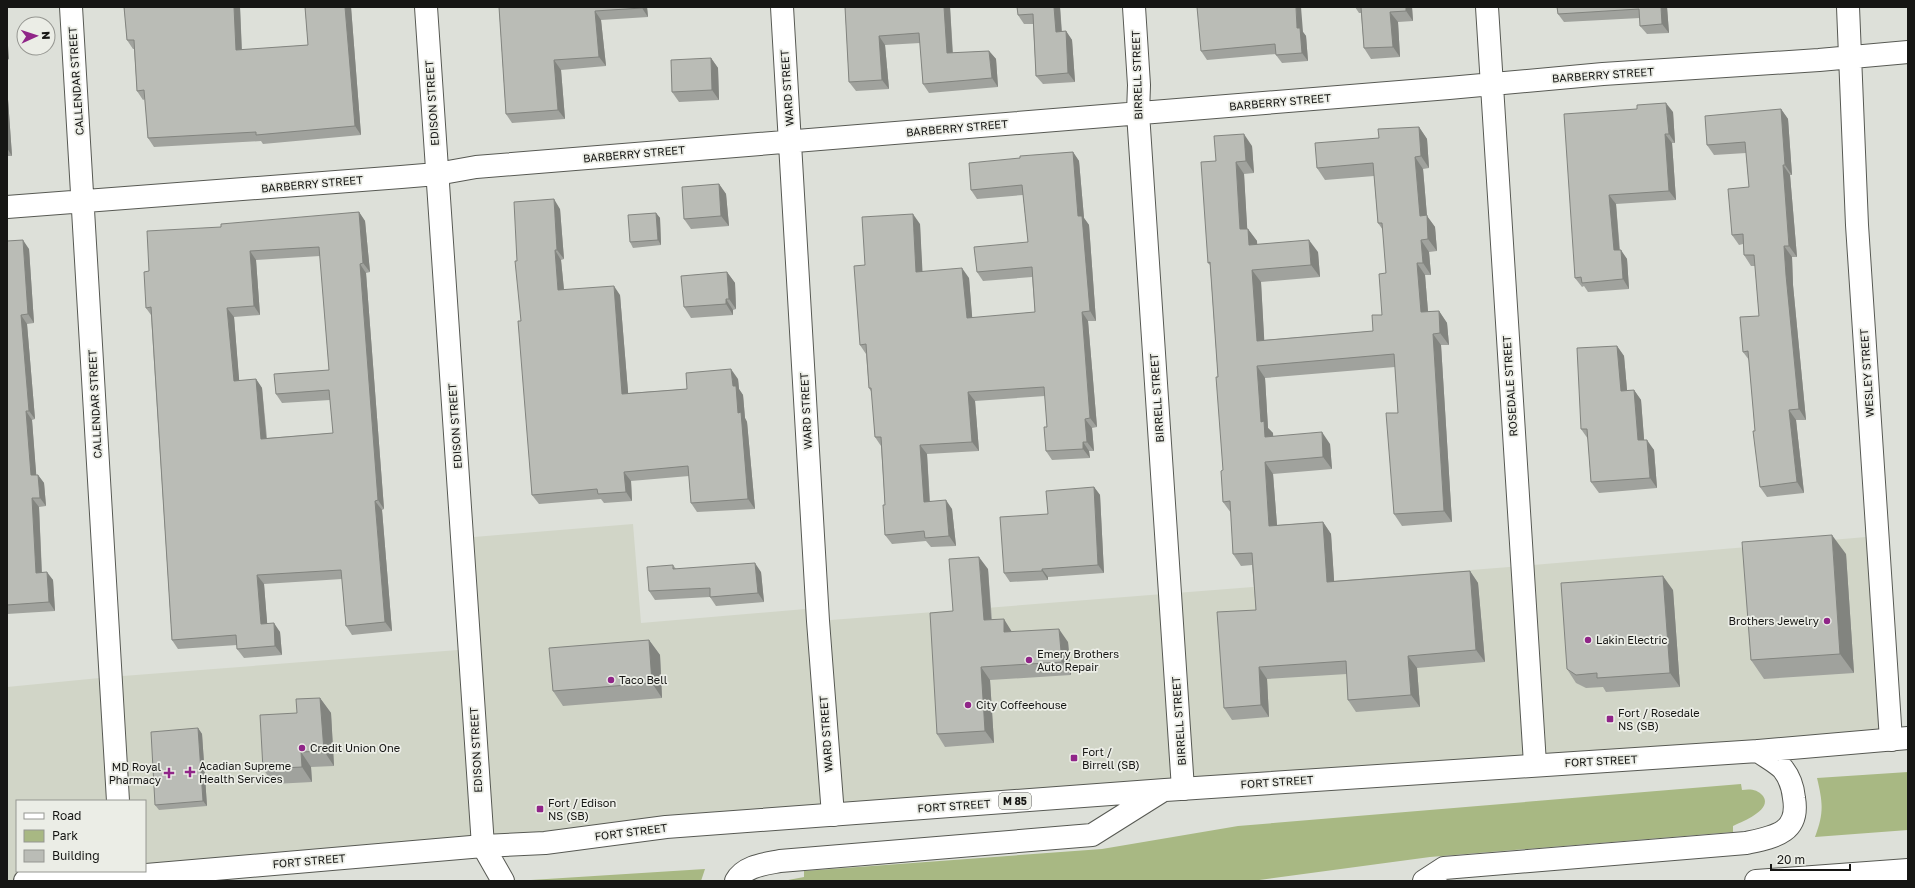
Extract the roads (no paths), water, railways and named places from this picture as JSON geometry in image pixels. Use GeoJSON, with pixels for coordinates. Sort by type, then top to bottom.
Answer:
{"type":"FeatureCollection","features":[{"type":"Feature","properties":{"kind":"street","name":"CALLENDAR STREET"},"geometry":{"type":"LineString","coordinates":[[71,7],[118,800]]}},
{"type":"Feature","properties":{"kind":"street","name":"EDISON STREET"},"geometry":{"type":"LineString","coordinates":[[426,7],[471,649],[478,788],[483,846]]}},
{"type":"Feature","properties":{"kind":"street","name":"WARD STREET"},"geometry":{"type":"LineString","coordinates":[[782,7],[818,621],[833,815]]}},
{"type":"Feature","properties":{"kind":"street","name":"BIRRELL STREET"},"geometry":{"type":"LineString","coordinates":[[1134,7],[1138,80],[1138,113],[1174,789]]}},
{"type":"Feature","properties":{"kind":"street","name":"ROSEDALE STREET"},"geometry":{"type":"LineString","coordinates":[[1488,7],[1535,764]]}},
{"type":"Feature","properties":{"kind":"street","name":"WESLEY STREET"},"geometry":{"type":"LineString","coordinates":[[1848,7],[1857,225],[1899,739]]}},
{"type":"Feature","properties":{"kind":"street","name":"BARBERRY STREET"},"geometry":{"type":"LineString","coordinates":[[7,207],[437,174],[476,167],[1604,74],[1850,58],[1908,52]]}},
{"type":"Feature","properties":{"kind":"street","name":"FORT STREET"},"geometry":{"type":"LineString","coordinates":[[25,881],[483,846],[545,843],[666,827],[1174,789],[1535,764],[1758,751],[1899,739]]}},
{"type":"Feature","properties":{"kind":"street"},"geometry":{"type":"LineString","coordinates":[[1424,881],[1444,868],[1746,843],[1772,838],[1791,825],[1796,810],[1792,784],[1782,769],[1758,751]]}},
{"type":"Feature","properties":{"kind":"street"},"geometry":{"type":"LineString","coordinates":[[736,881],[739,876],[752,868],[780,860],[1092,835],[1174,789]]}},
{"type":"Feature","properties":{"kind":"street"},"geometry":{"type":"LineString","coordinates":[[483,846],[503,881]]}},
{"type":"Feature","properties":{"kind":"street"},"geometry":{"type":"LineString","coordinates":[[1756,881],[1908,870]]}},
{"type":"Feature","properties":{"kind":"place","name":"Brothers Jewelry"},"geometry":{"type":"Point","coordinates":[1827,621]}},
{"type":"Feature","properties":{"kind":"place","name":"Lakin Electric"},"geometry":{"type":"Point","coordinates":[1588,640]}},
{"type":"Feature","properties":{"kind":"place","name":"Emery Brothers Auto Repair"},"geometry":{"type":"Point","coordinates":[1029,660]}},
{"type":"Feature","properties":{"kind":"place","name":"Taco Bell"},"geometry":{"type":"Point","coordinates":[611,680]}},
{"type":"Feature","properties":{"kind":"place","name":"City Coffeehouse"},"geometry":{"type":"Point","coordinates":[968,705]}},
{"type":"Feature","properties":{"kind":"place","name":"Fort / Rosedale NS (SB)"},"geometry":{"type":"Point","coordinates":[1610,719]}},
{"type":"Feature","properties":{"kind":"place","name":"Credit Union One"},"geometry":{"type":"Point","coordinates":[302,748]}},
{"type":"Feature","properties":{"kind":"place","name":"Fort / Birrell (SB)"},"geometry":{"type":"Point","coordinates":[1074,758]}},
{"type":"Feature","properties":{"kind":"place","name":"Acadian Supreme Health Services"},"geometry":{"type":"Point","coordinates":[190,772]}},
{"type":"Feature","properties":{"kind":"place","name":"MD Royal Pharmacy"},"geometry":{"type":"Point","coordinates":[169,773]}},
{"type":"Feature","properties":{"kind":"place","name":"Fort / Edison NS (SB)"},"geometry":{"type":"Point","coordinates":[540,809]}}]}
